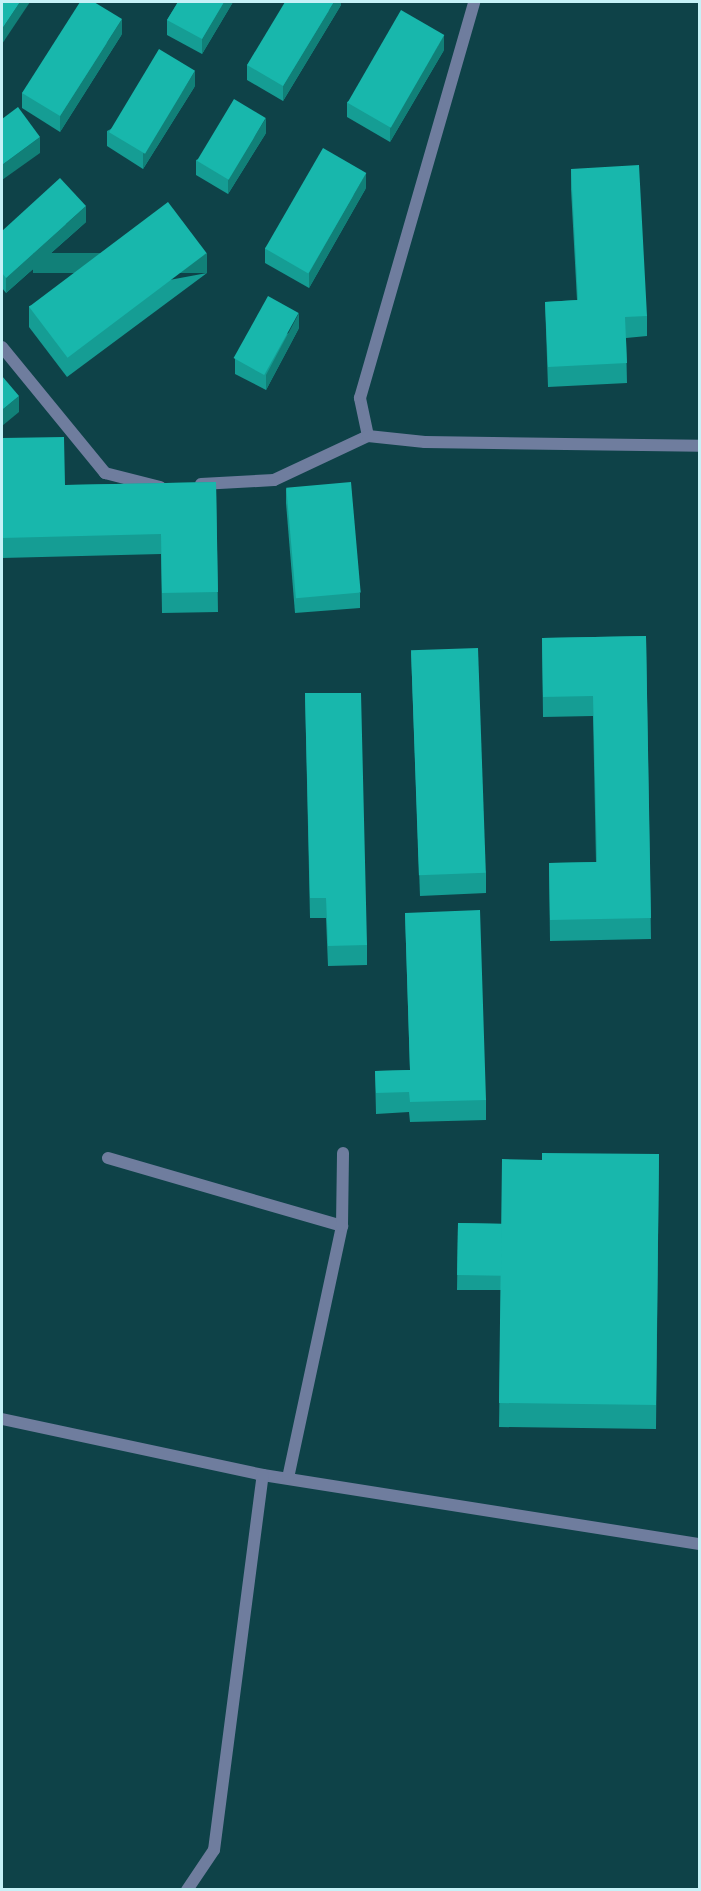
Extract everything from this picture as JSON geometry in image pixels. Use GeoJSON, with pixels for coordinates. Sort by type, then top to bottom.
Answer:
{"type":"FeatureCollection","features":[{"type":"Feature","properties":{"kind":"street"},"geometry":{"type":"LineString","coordinates":[[461,2],[471,15]]}},
{"type":"Feature","properties":{"kind":"street"},"geometry":{"type":"LineString","coordinates":[[368,435],[360,398],[396,263],[474,2]]}},
{"type":"Feature","properties":{"kind":"street"},"geometry":{"type":"LineString","coordinates":[[2,347],[105,473],[169,486]]}},
{"type":"Feature","properties":{"kind":"street"},"geometry":{"type":"LineString","coordinates":[[192,485],[274,480],[368,435],[425,442],[699,446]]}},
{"type":"Feature","properties":{"kind":"street"},"geometry":{"type":"LineString","coordinates":[[288,1478],[342,1226],[343,1153]]}},
{"type":"Feature","properties":{"kind":"street"},"geometry":{"type":"LineString","coordinates":[[108,1158],[342,1226]]}},
{"type":"Feature","properties":{"kind":"street"},"geometry":{"type":"LineString","coordinates":[[2,1419],[263,1475],[699,1544]]}},
{"type":"Feature","properties":{"kind":"street"},"geometry":{"type":"LineString","coordinates":[[187,1890],[214,1850],[263,1475]]}},
{"type":"Feature","properties":{"kind":"building"},"geometry":{"type":"Polygon","coordinates":[[[2,2],[20,2],[2,29],[2,2]]]}},
{"type":"Feature","properties":{"kind":"building"},"geometry":{"type":"Polygon","coordinates":[[[80,2],[94,2],[122,19],[60,116],[22,93],[80,2]]]}},
{"type":"Feature","properties":{"kind":"building"},"geometry":{"type":"Polygon","coordinates":[[[178,2],[224,2],[202,39],[167,20],[178,2]]]}},
{"type":"Feature","properties":{"kind":"building"},"geometry":{"type":"Polygon","coordinates":[[[285,2],[334,2],[283,86],[247,65],[285,2]]]}},
{"type":"Feature","properties":{"kind":"building"},"geometry":{"type":"Polygon","coordinates":[[[401,10],[444,35],[391,128],[348,103],[401,10]]]}},
{"type":"Feature","properties":{"kind":"building"},"geometry":{"type":"Polygon","coordinates":[[[159,49],[195,71],[145,154],[109,132],[159,49]]]}},
{"type":"Feature","properties":{"kind":"building"},"geometry":{"type":"Polygon","coordinates":[[[234,99],[266,118],[229,180],[197,161],[234,99]]]}},
{"type":"Feature","properties":{"kind":"building"},"geometry":{"type":"Polygon","coordinates":[[[18,107],[40,137],[2,165],[2,119],[18,107]]]}},
{"type":"Feature","properties":{"kind":"building"},"geometry":{"type":"Polygon","coordinates":[[[323,148],[366,173],[308,273],[265,248],[323,148]]]}},
{"type":"Feature","properties":{"kind":"building"},"geometry":{"type":"Polygon","coordinates":[[[639,165],[647,316],[625,317],[627,363],[548,367],[545,302],[578,300],[571,169],[639,165]]]}},
{"type":"Feature","properties":{"kind":"building"},"geometry":{"type":"Polygon","coordinates":[[[60,178],[86,206],[6,278],[2,273],[2,231],[60,178]]]}},
{"type":"Feature","properties":{"kind":"building"},"geometry":{"type":"Polygon","coordinates":[[[168,202],[207,253],[68,358],[29,307],[168,202]]]}},
{"type":"Feature","properties":{"kind":"building"},"geometry":{"type":"Polygon","coordinates":[[[268,296],[299,313],[264,375],[234,358],[268,296]]]}},
{"type":"Feature","properties":{"kind":"building"},"geometry":{"type":"Polygon","coordinates":[[[2,376],[19,396],[2,410],[2,376]]]}},
{"type":"Feature","properties":{"kind":"building"},"geometry":{"type":"Polygon","coordinates":[[[64,437],[65,485],[216,482],[218,592],[162,593],[161,534],[2,538],[2,438],[64,437]]]}},
{"type":"Feature","properties":{"kind":"building"},"geometry":{"type":"Polygon","coordinates":[[[351,482],[361,593],[296,598],[286,488],[351,482]]]}},
{"type":"Feature","properties":{"kind":"building"},"geometry":{"type":"Polygon","coordinates":[[[646,636],[651,918],[550,920],[549,863],[597,862],[593,696],[543,697],[542,638],[646,636]]]}},
{"type":"Feature","properties":{"kind":"building"},"geometry":{"type":"Polygon","coordinates":[[[478,648],[486,873],[419,875],[411,650],[478,648]]]}},
{"type":"Feature","properties":{"kind":"building"},"geometry":{"type":"Polygon","coordinates":[[[305,693],[361,693],[367,945],[328,946],[326,898],[310,898],[305,693]]]}},
{"type":"Feature","properties":{"kind":"building"},"geometry":{"type":"Polygon","coordinates":[[[480,910],[486,1100],[410,1102],[409,1092],[376,1093],[375,1071],[410,1070],[405,913],[480,910]]]}},
{"type":"Feature","properties":{"kind":"building"},"geometry":{"type":"Polygon","coordinates":[[[542,1153],[659,1154],[656,1405],[499,1403],[502,1159],[542,1160],[542,1153]]]}},
{"type":"Feature","properties":{"kind":"building"},"geometry":{"type":"Polygon","coordinates":[[[458,1223],[502,1224],[501,1276],[457,1275],[458,1223]]]}}]}
